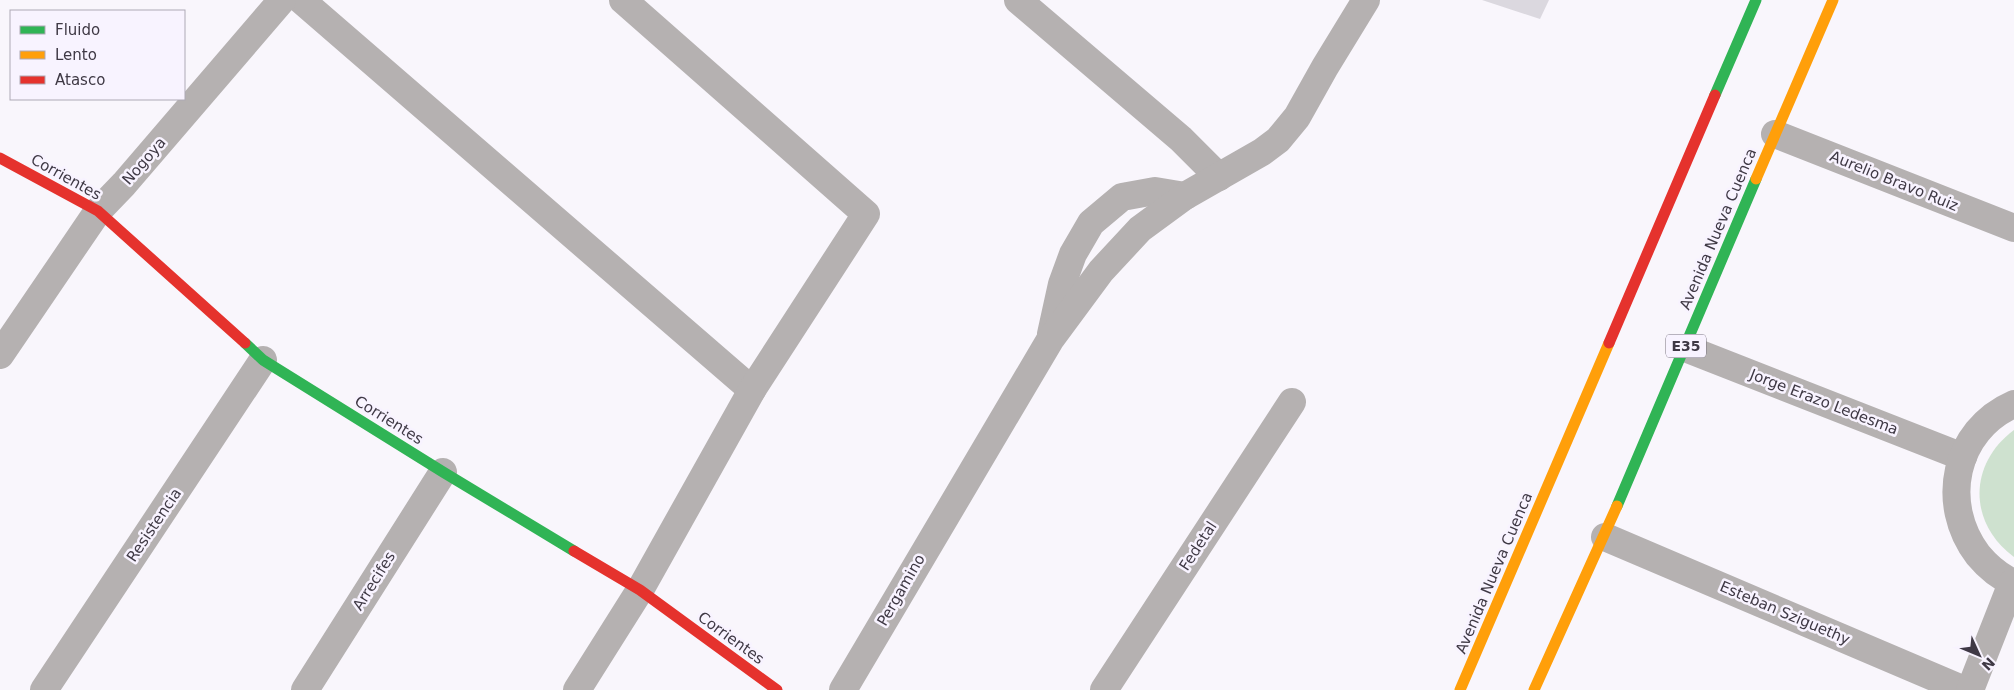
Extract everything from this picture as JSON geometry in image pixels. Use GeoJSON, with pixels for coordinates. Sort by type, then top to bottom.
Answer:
{"type":"FeatureCollection","features":[{"type":"Feature","properties":{"kind":"main road","name":"Avenida Nueva Cuenca"},"geometry":{"type":"LineString","coordinates":[[1460,690],[1756,0]]}},
{"type":"Feature","properties":{"kind":"main road","name":"Avenida Nueva Cuenca"},"geometry":{"type":"LineString","coordinates":[[1534,690],[1605,537],[1774,134],[1833,0]]}},
{"type":"Feature","properties":{"kind":"main road","name":"Corrientes"},"geometry":{"type":"LineString","coordinates":[[0,158],[98,211],[264,360],[443,472],[640,590],[777,690]]}},
{"type":"Feature","properties":{"kind":"street","name":"Nogoya"},"geometry":{"type":"LineString","coordinates":[[0,355],[98,211],[124,184],[282,0]]}},
{"type":"Feature","properties":{"kind":"street"},"geometry":{"type":"LineString","coordinates":[[301,0],[752,390]]}},
{"type":"Feature","properties":{"kind":"street"},"geometry":{"type":"LineString","coordinates":[[577,690],[640,590],[752,390],[866,214],[623,0]]}},
{"type":"Feature","properties":{"kind":"street"},"geometry":{"type":"LineString","coordinates":[[1018,0],[1181,139],[1219,177]]}},
{"type":"Feature","properties":{"kind":"street"},"geometry":{"type":"LineString","coordinates":[[1050,340],[1101,271],[1140,229],[1185,196],[1262,152],[1278,140],[1291,125],[1366,0]]}},
{"type":"Feature","properties":{"kind":"street","name":"Aurelio Bravo Ruiz"},"geometry":{"type":"LineString","coordinates":[[1774,134],[2014,228]]}},
{"type":"Feature","properties":{"kind":"street"},"geometry":{"type":"LineString","coordinates":[[1050,340],[1062,284],[1073,254],[1091,223],[1122,197],[1155,191],[1185,196]]}},
{"type":"Feature","properties":{"kind":"street","name":"Pergamino"},"geometry":{"type":"LineString","coordinates":[[843,690],[1050,340]]}},
{"type":"Feature","properties":{"kind":"street","name":"Jorge Erazo Ledesma"},"geometry":{"type":"LineString","coordinates":[[1685,348],[1963,457]]}},
{"type":"Feature","properties":{"kind":"street","name":"Resistencia"},"geometry":{"type":"LineString","coordinates":[[44,690],[264,360]]}},
{"type":"Feature","properties":{"kind":"street","name":"Fedetal"},"geometry":{"type":"LineString","coordinates":[[1104,690],[1292,402]]}},
{"type":"Feature","properties":{"kind":"street"},"geometry":{"type":"LineString","coordinates":[[1970,690],[2013,583],[1987,566],[1969,543],[1958,515],[1956,485],[1963,457],[1978,430],[2001,410],[2014,404]]}},
{"type":"Feature","properties":{"kind":"street","name":"Arrecifes"},"geometry":{"type":"LineString","coordinates":[[305,690],[443,472]]}},
{"type":"Feature","properties":{"kind":"street","name":"Esteban Sziguethy"},"geometry":{"type":"LineString","coordinates":[[1605,537],[1964,690]]}},
{"type":"Feature","properties":{"kind":"green space"},"geometry":{"type":"Polygon","coordinates":[[[2014,430],[2014,557],[1999,543],[1988,528],[1982,511],[1980,493],[1982,476],[1988,459],[1999,444],[2014,430]]]}},
{"type":"Feature","properties":{"kind":"building"},"geometry":{"type":"Polygon","coordinates":[[[1482,0],[1549,0],[1540,19],[1482,0]]]}},
{"type":"Feature","properties":{"kind":"traffic: fast"},"geometry":{"type":"LineString","coordinates":[[1715,95],[1756,0]]}},
{"type":"Feature","properties":{"kind":"traffic: fast"},"geometry":{"type":"LineString","coordinates":[[1617,506],[1756,179]]}},
{"type":"Feature","properties":{"kind":"traffic: fast"},"geometry":{"type":"LineString","coordinates":[[245,343],[263,360],[574,551]]}},
{"type":"Feature","properties":{"kind":"traffic: slow"},"geometry":{"type":"LineString","coordinates":[[1756,179],[1833,0]]}},
{"type":"Feature","properties":{"kind":"traffic: slow"},"geometry":{"type":"LineString","coordinates":[[1460,690],[1609,343]]}},
{"type":"Feature","properties":{"kind":"traffic: slow"},"geometry":{"type":"LineString","coordinates":[[1534,690],[1617,506]]}},
{"type":"Feature","properties":{"kind":"traffic: jam"},"geometry":{"type":"LineString","coordinates":[[1609,343],[1715,95]]}},
{"type":"Feature","properties":{"kind":"traffic: jam"},"geometry":{"type":"LineString","coordinates":[[0,158],[98,211],[245,343]]}},
{"type":"Feature","properties":{"kind":"traffic: jam"},"geometry":{"type":"LineString","coordinates":[[574,551],[640,590],[777,690]]}}]}
